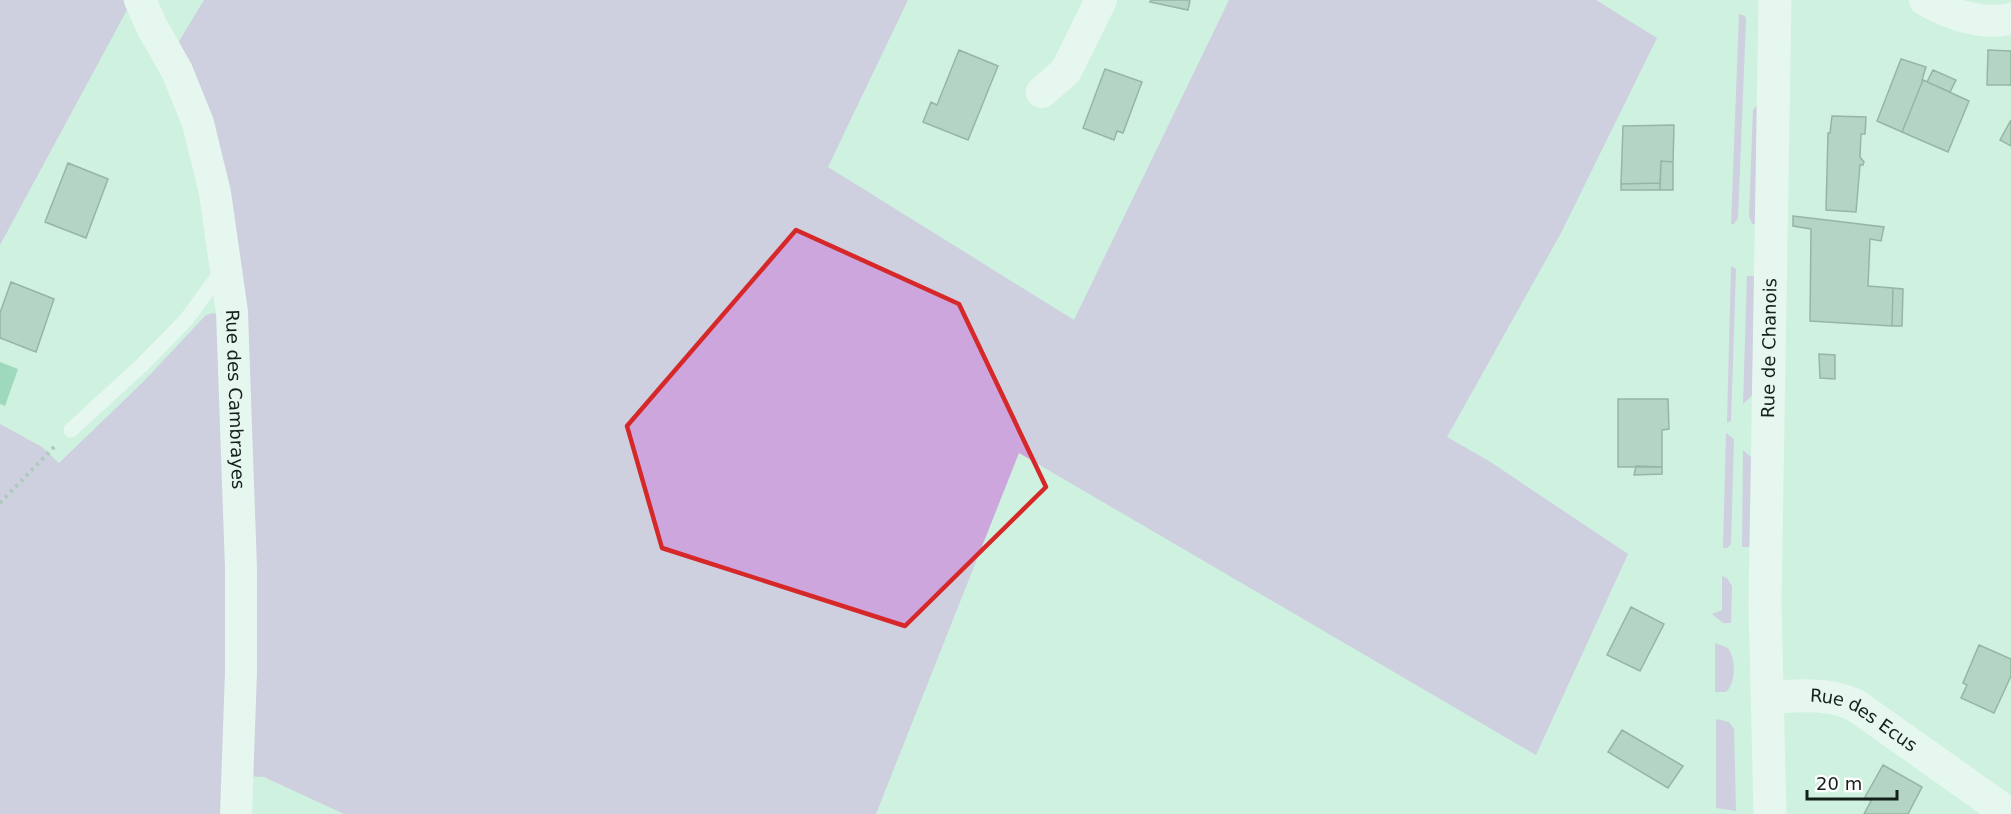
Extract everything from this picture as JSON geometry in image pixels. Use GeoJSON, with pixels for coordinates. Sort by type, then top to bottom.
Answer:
{"type":"FeatureCollection","features":[{"type":"Feature","properties":{"kind":"street","name":"Rue des Cambrayes"},"geometry":{"type":"LineString","coordinates":[[140,0],[152,27],[177,71],[198,123],[215,193],[232,312],[241,569],[241,672],[236,814]]}},
{"type":"Feature","properties":{"kind":"street"},"geometry":{"type":"LineString","coordinates":[[1042,92],[1066,71],[1101,0]]}},
{"type":"Feature","properties":{"kind":"street","name":"Rue de Chanois"},"geometry":{"type":"LineString","coordinates":[[1770,814],[1765,604],[1775,0]]}},
{"type":"Feature","properties":{"kind":"street"},"geometry":{"type":"LineString","coordinates":[[1925,0],[1944,11],[1961,16],[1980,20],[2011,19]]}},
{"type":"Feature","properties":{"kind":"street","name":"Rue des Ecus"},"geometry":{"type":"LineString","coordinates":[[1768,697],[1819,695],[1842,699],[1855,705],[2008,814]]}},
{"type":"Feature","properties":{"kind":"lane"},"geometry":{"type":"LineString","coordinates":[[71,430],[143,364],[186,320],[226,266]]}},
{"type":"Feature","properties":{"kind":"path"},"geometry":{"type":"LineString","coordinates":[[0,503],[71,430]]}},
{"type":"Feature","properties":{"kind":"highlighted area"},"geometry":{"type":"Polygon","coordinates":[[[796,230],[959,304],[1046,487],[905,626],[662,548],[627,426],[796,230]]]}},
{"type":"Feature","properties":{"kind":"shaded area"},"geometry":{"type":"Polygon","coordinates":[[[0,0],[123,0],[128,8],[0,245],[0,0]]]}},
{"type":"Feature","properties":{"kind":"shaded area"},"geometry":{"type":"Polygon","coordinates":[[[204,0],[908,0],[828,167],[1074,320],[1229,0],[1596,0],[1657,38],[1561,233],[1447,437],[1489,461],[1628,554],[1536,755],[1019,453],[876,814],[344,814],[264,777],[247,776],[237,283],[178,43],[204,0]]]}},
{"type":"Feature","properties":{"kind":"shaded area"},"geometry":{"type":"Polygon","coordinates":[[[1739,14],[1745,16],[1746,20],[1738,218],[1734,224],[1731,224],[1739,14]]]}},
{"type":"Feature","properties":{"kind":"shaded area"},"geometry":{"type":"Polygon","coordinates":[[[1756,106],[1759,107],[1757,224],[1752,224],[1749,216],[1753,110],[1756,106]]]}},
{"type":"Feature","properties":{"kind":"shaded area"},"geometry":{"type":"Polygon","coordinates":[[[1731,266],[1736,269],[1731,421],[1727,423],[1731,266]]]}},
{"type":"Feature","properties":{"kind":"shaded area"},"geometry":{"type":"Polygon","coordinates":[[[1747,276],[1756,276],[1752,395],[1743,404],[1747,276]]]}},
{"type":"Feature","properties":{"kind":"shaded area"},"geometry":{"type":"Polygon","coordinates":[[[214,313],[221,318],[228,400],[228,814],[0,814],[0,424],[42,447],[59,463],[145,380],[206,315],[214,313]]]}},
{"type":"Feature","properties":{"kind":"shaded area"},"geometry":{"type":"Polygon","coordinates":[[[0,362],[18,369],[5,406],[0,404],[0,362]]]}},
{"type":"Feature","properties":{"kind":"shaded area"},"geometry":{"type":"Polygon","coordinates":[[[1726,433],[1734,439],[1731,544],[1723,548],[1726,433]]]}},
{"type":"Feature","properties":{"kind":"shaded area"},"geometry":{"type":"Polygon","coordinates":[[[1743,450],[1752,458],[1752,547],[1742,547],[1743,450]]]}},
{"type":"Feature","properties":{"kind":"shaded area"},"geometry":{"type":"Polygon","coordinates":[[[1722,576],[1727,578],[1732,586],[1731,623],[1723,623],[1712,614],[1722,610],[1722,576]]]}},
{"type":"Feature","properties":{"kind":"shaded area"},"geometry":{"type":"Polygon","coordinates":[[[1715,643],[1728,648],[1731,652],[1734,670],[1732,683],[1726,692],[1715,692],[1715,643]]]}},
{"type":"Feature","properties":{"kind":"shaded area"},"geometry":{"type":"Polygon","coordinates":[[[1716,719],[1729,722],[1734,729],[1736,811],[1716,808],[1716,719]]]}},
{"type":"Feature","properties":{"kind":"building"},"geometry":{"type":"Polygon","coordinates":[[[1151,0],[1190,0],[1188,10],[1150,2],[1151,0]]]}},
{"type":"Feature","properties":{"kind":"building"},"geometry":{"type":"Polygon","coordinates":[[[959,50],[998,66],[968,140],[923,122],[931,102],[937,105],[959,50]]]}},
{"type":"Feature","properties":{"kind":"building"},"geometry":{"type":"Polygon","coordinates":[[[1988,50],[2011,51],[2011,85],[1987,85],[1988,50]]]}},
{"type":"Feature","properties":{"kind":"building"},"geometry":{"type":"Polygon","coordinates":[[[1901,59],[1926,67],[1902,132],[1877,121],[1901,59]]]}},
{"type":"Feature","properties":{"kind":"building"},"geometry":{"type":"Polygon","coordinates":[[[1105,69],[1142,82],[1123,133],[1117,131],[1114,140],[1083,128],[1105,69]]]}},
{"type":"Feature","properties":{"kind":"building"},"geometry":{"type":"Polygon","coordinates":[[[1933,70],[1956,80],[1950,92],[1927,82],[1933,70]]]}},
{"type":"Feature","properties":{"kind":"building"},"geometry":{"type":"Polygon","coordinates":[[[1923,80],[1969,101],[1948,152],[1902,132],[1923,80]]]}},
{"type":"Feature","properties":{"kind":"building"},"geometry":{"type":"Polygon","coordinates":[[[1832,116],[1866,117],[1865,134],[1861,134],[1860,157],[1864,162],[1860,165],[1856,212],[1826,210],[1828,133],[1830,133],[1832,116]]]}},
{"type":"Feature","properties":{"kind":"building"},"geometry":{"type":"Polygon","coordinates":[[[2011,120],[2011,146],[2000,140],[2011,120]]]}},
{"type":"Feature","properties":{"kind":"building"},"geometry":{"type":"Polygon","coordinates":[[[1674,125],[1673,162],[1661,161],[1660,183],[1621,184],[1623,126],[1674,125]]]}},
{"type":"Feature","properties":{"kind":"building"},"geometry":{"type":"Polygon","coordinates":[[[1661,161],[1673,162],[1673,190],[1660,190],[1661,161]]]}},
{"type":"Feature","properties":{"kind":"building"},"geometry":{"type":"Polygon","coordinates":[[[68,163],[108,179],[86,238],[45,222],[68,163]]]}},
{"type":"Feature","properties":{"kind":"building"},"geometry":{"type":"Polygon","coordinates":[[[1660,183],[1660,190],[1621,190],[1621,184],[1660,183]]]}},
{"type":"Feature","properties":{"kind":"building"},"geometry":{"type":"Polygon","coordinates":[[[1793,216],[1884,227],[1881,241],[1870,239],[1868,286],[1893,288],[1892,326],[1810,321],[1811,229],[1793,226],[1793,216]]]}},
{"type":"Feature","properties":{"kind":"building"},"geometry":{"type":"Polygon","coordinates":[[[11,282],[54,299],[36,352],[0,338],[0,313],[11,282]]]}},
{"type":"Feature","properties":{"kind":"building"},"geometry":{"type":"Polygon","coordinates":[[[1893,288],[1903,289],[1902,326],[1892,326],[1893,288]]]}},
{"type":"Feature","properties":{"kind":"building"},"geometry":{"type":"Polygon","coordinates":[[[1819,354],[1835,355],[1835,379],[1820,378],[1819,354]]]}},
{"type":"Feature","properties":{"kind":"building"},"geometry":{"type":"Polygon","coordinates":[[[1618,399],[1668,399],[1669,429],[1662,430],[1662,467],[1618,467],[1618,399]]]}},
{"type":"Feature","properties":{"kind":"building"},"geometry":{"type":"Polygon","coordinates":[[[1636,466],[1662,467],[1662,474],[1634,475],[1636,466]]]}},
{"type":"Feature","properties":{"kind":"building"},"geometry":{"type":"Polygon","coordinates":[[[1631,607],[1664,624],[1640,671],[1607,655],[1631,607]]]}},
{"type":"Feature","properties":{"kind":"building"},"geometry":{"type":"Polygon","coordinates":[[[1979,645],[2011,659],[2011,676],[1994,713],[1961,698],[1967,685],[1963,683],[1979,645]]]}},
{"type":"Feature","properties":{"kind":"building"},"geometry":{"type":"Polygon","coordinates":[[[1622,730],[1683,766],[1668,788],[1608,752],[1622,730]]]}},
{"type":"Feature","properties":{"kind":"building"},"geometry":{"type":"Polygon","coordinates":[[[1883,765],[1922,787],[1908,814],[1864,814],[1871,801],[1865,797],[1883,765]]]}}]}
